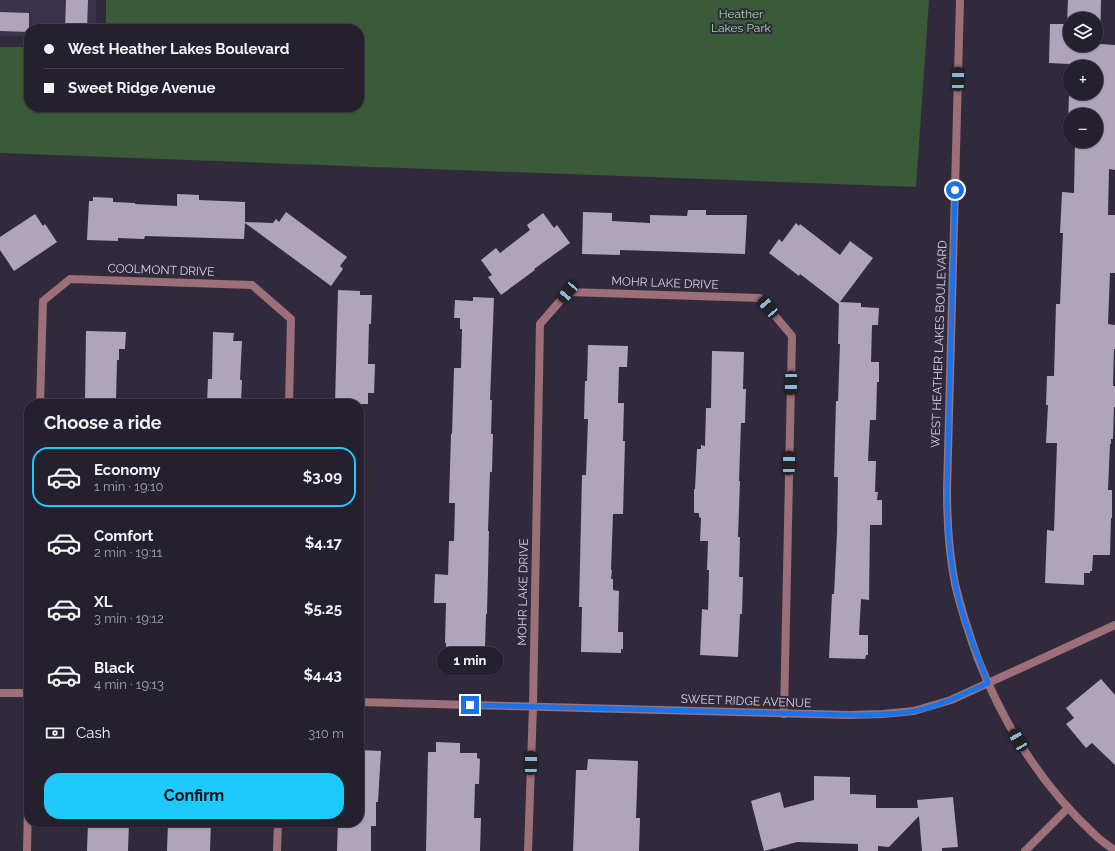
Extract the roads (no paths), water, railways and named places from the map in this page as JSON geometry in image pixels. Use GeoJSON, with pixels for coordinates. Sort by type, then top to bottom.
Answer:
{"type":"FeatureCollection","features":[{"type":"Feature","properties":{"kind":"street","name":"WEST HEATHER LAKES BOULEVARD"},"geometry":{"type":"LineString","coordinates":[[960,0],[947,490],[947,526],[955,583],[970,637],[988,683],[1004,716],[1024,751],[1044,779],[1068,808],[1094,835],[1115,851]]}},
{"type":"Feature","properties":{"kind":"street","name":"COOLMONT DRIVE"},"geometry":{"type":"LineString","coordinates":[[40,399],[43,301],[70,279],[252,285],[291,319],[289,399]]}},
{"type":"Feature","properties":{"kind":"street","name":"MOHR LAKE DRIVE"},"geometry":{"type":"LineString","coordinates":[[528,851],[533,706],[540,324],[568,292],[760,298],[792,336],[784,714]]}},
{"type":"Feature","properties":{"kind":"street","name":"SWEET RIDGE AVENUE"},"geometry":{"type":"LineString","coordinates":[[364,702],[784,714],[849,715],[914,711],[951,700],[1115,625]]}},
{"type":"Feature","properties":{"kind":"street"},"geometry":{"type":"LineString","coordinates":[[0,693],[24,693]]}},
{"type":"Feature","properties":{"kind":"street"},"geometry":{"type":"LineString","coordinates":[[1026,851],[1068,808]]}},
{"type":"Feature","properties":{"kind":"street"},"geometry":{"type":"LineString","coordinates":[[27,851],[28,827]]}},
{"type":"Feature","properties":{"kind":"street"},"geometry":{"type":"LineString","coordinates":[[277,851],[278,827]]}},
{"type":"Feature","properties":{"kind":"park label","name":"Heather Lakes Park"},"geometry":{"type":"Point","coordinates":[741,21]}}]}
